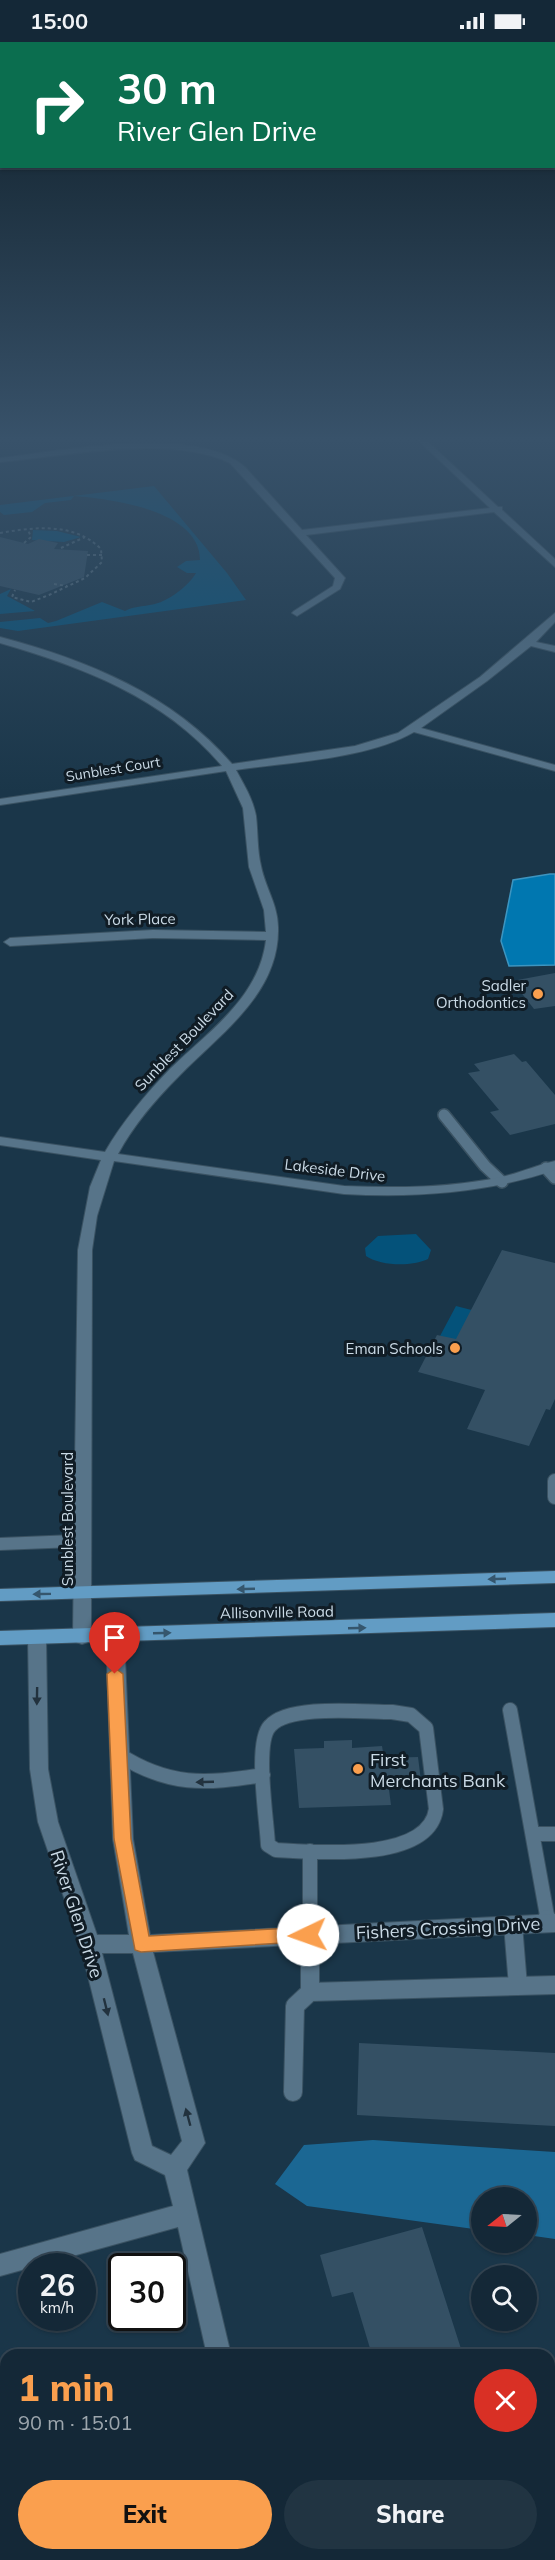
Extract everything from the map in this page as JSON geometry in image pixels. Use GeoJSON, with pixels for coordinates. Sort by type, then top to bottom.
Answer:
{"type":"FeatureCollection","features":[{"type":"Feature","properties":{"kind":"main road","name":"Allisonville Road"},"geometry":{"type":"LineString","coordinates":[[0,1595],[555,1577]]}},
{"type":"Feature","properties":{"kind":"main road","name":"Allisonville Road"},"geometry":{"type":"LineString","coordinates":[[0,1638],[555,1620]]}},
{"type":"Feature","properties":{"kind":"street"},"geometry":{"type":"LineString","coordinates":[[297,613],[337,587],[340,578],[323,558]]}},
{"type":"Feature","properties":{"kind":"street","name":"Sunblest Court"},"geometry":{"type":"LineString","coordinates":[[0,802],[368,747],[386,742],[413,729],[530,643],[555,616]]}},
{"type":"Feature","properties":{"kind":"street","name":"Sunblest Boulevard"},"geometry":{"type":"LineString","coordinates":[[0,640],[70,661],[131,688],[183,722],[230,767],[247,801],[255,868],[271,912],[271,936],[265,969],[252,993],[232,1018],[140,1109],[108,1155],[92,1197],[85,1250],[82,1637]]}},
{"type":"Feature","properties":{"kind":"street"},"geometry":{"type":"LineString","coordinates":[[530,643],[555,649]]}},
{"type":"Feature","properties":{"kind":"street"},"geometry":{"type":"LineString","coordinates":[[413,729],[555,768]]}},
{"type":"Feature","properties":{"kind":"street","name":"York Place"},"geometry":{"type":"LineString","coordinates":[[10,942],[153,934],[271,936]]}},
{"type":"Feature","properties":{"kind":"street","name":"Lakeside Drive"},"geometry":{"type":"LineString","coordinates":[[0,1141],[344,1190],[390,1193],[447,1191],[502,1182],[552,1170]]}},
{"type":"Feature","properties":{"kind":"street"},"geometry":{"type":"LineString","coordinates":[[0,1544],[83,1541]]}},
{"type":"Feature","properties":{"kind":"street"},"geometry":{"type":"LineString","coordinates":[[115,1635],[123,1839],[141,1944],[195,2143],[175,2168],[218,2349]]}},
{"type":"Feature","properties":{"kind":"street","name":"River Glen Drive"},"geometry":{"type":"LineString","coordinates":[[38,1637],[37,1732],[43,1799],[65,1878],[90,1944],[143,2153],[175,2168]]}},
{"type":"Feature","properties":{"kind":"street","name":"Fishers Crossing Drive"},"geometry":{"type":"LineString","coordinates":[[90,1944],[141,1944],[552,1923]]}},
{"type":"Feature","properties":{"kind":"street"},"geometry":{"type":"LineString","coordinates":[[0,2265],[184,2214]]}},
{"type":"Feature","properties":{"kind":"lane"},"geometry":{"type":"LineString","coordinates":[[444,1115],[485,1166],[502,1182]]}},
{"type":"Feature","properties":{"kind":"lane"},"geometry":{"type":"LineString","coordinates":[[555,1481],[555,1497]]}},
{"type":"Feature","properties":{"kind":"lane"},"geometry":{"type":"LineString","coordinates":[[510,1710],[532,1834],[552,1923]]}},
{"type":"Feature","properties":{"kind":"lane"},"geometry":{"type":"LineString","coordinates":[[392,1712],[411,1716],[426,1728],[436,1814],[428,1832],[413,1841],[399,1845],[310,1851],[276,1850],[268,1845],[262,1747],[268,1727],[281,1717],[298,1713],[392,1712]]}},
{"type":"Feature","properties":{"kind":"lane"},"geometry":{"type":"LineString","coordinates":[[118,1754],[137,1768],[160,1778],[180,1782],[219,1781],[263,1775]]}},
{"type":"Feature","properties":{"kind":"lane"},"geometry":{"type":"LineString","coordinates":[[532,1834],[555,1834]]}},
{"type":"Feature","properties":{"kind":"lane"},"geometry":{"type":"LineString","coordinates":[[310,1851],[308,1935],[310,1992]]}},
{"type":"Feature","properties":{"kind":"lane"},"geometry":{"type":"LineString","coordinates":[[513,1925],[518,1986]]}},
{"type":"Feature","properties":{"kind":"lane"},"geometry":{"type":"LineString","coordinates":[[293,2092],[295,2006],[310,1992],[555,1985]]}},
{"type":"Feature","properties":{"kind":"path"},"geometry":{"type":"LineString","coordinates":[[15,590],[12,597],[31,602],[93,573],[102,562],[103,558]]}},
{"type":"Feature","properties":{"kind":"path"},"geometry":{"type":"LineString","coordinates":[[54,584],[68,586]]}},
{"type":"Feature","properties":{"kind":"shaded area"},"geometry":{"type":"Polygon","coordinates":[[[199,558],[214,558],[246,600],[18,631],[0,628],[0,622],[40,618],[48,623],[56,621],[102,602],[125,611],[163,601],[184,587],[196,573],[187,573],[177,567],[186,561],[200,560],[199,558]]]}},
{"type":"Feature","properties":{"kind":"shaded area"},"geometry":{"type":"Polygon","coordinates":[[[11,589],[7,596],[35,611],[0,614],[0,594],[11,589]]]}},
{"type":"Feature","properties":{"kind":"shaded area"},"geometry":{"type":"Polygon","coordinates":[[[555,874],[555,965],[509,966],[501,941],[513,880],[555,874]]]}},
{"type":"Feature","properties":{"kind":"shaded area"},"geometry":{"type":"Polygon","coordinates":[[[416,1234],[431,1250],[428,1259],[421,1262],[396,1264],[380,1262],[366,1256],[365,1248],[378,1236],[416,1234]]]}},
{"type":"Feature","properties":{"kind":"shaded area"},"geometry":{"type":"Polygon","coordinates":[[[456,1306],[487,1314],[491,1352],[440,1336],[456,1306]]]}},
{"type":"Feature","properties":{"kind":"shaded area"},"geometry":{"type":"Polygon","coordinates":[[[373,2140],[555,2152],[555,2239],[537,2236],[537,2187],[471,2187],[471,2229],[307,2206],[275,2184],[304,2145],[373,2140]]]}},
{"type":"Feature","properties":{"kind":"building"},"geometry":{"type":"Polygon","coordinates":[[[0,558],[87,558],[84,577],[39,595],[0,586],[0,558]]]}},
{"type":"Feature","properties":{"kind":"building","name":"Sadler Orthodontics"},"geometry":{"type":"Polygon","coordinates":[[[555,973],[555,1006],[534,1009],[512,981],[555,973]]]}},
{"type":"Feature","properties":{"kind":"building"},"geometry":{"type":"Polygon","coordinates":[[[514,1054],[522,1062],[526,1061],[555,1095],[555,1124],[510,1135],[490,1112],[499,1110],[468,1073],[480,1071],[474,1064],[514,1054]]]}},
{"type":"Feature","properties":{"kind":"building","name":"Eman Schools"},"geometry":{"type":"Polygon","coordinates":[[[502,1250],[555,1263],[555,1399],[550,1410],[546,1409],[529,1446],[467,1429],[485,1390],[418,1372],[437,1335],[456,1339],[502,1250]]]}},
{"type":"Feature","properties":{"kind":"building","name":"First Merchants Bank"},"geometry":{"type":"Polygon","coordinates":[[[352,1740],[352,1748],[382,1746],[384,1758],[418,1757],[421,1781],[388,1782],[391,1805],[299,1808],[294,1749],[324,1748],[324,1741],[352,1740]]]}},
{"type":"Feature","properties":{"kind":"building"},"geometry":{"type":"Polygon","coordinates":[[[359,2043],[555,2053],[555,2126],[357,2115],[359,2043]]]}},
{"type":"Feature","properties":{"kind":"building"},"geometry":{"type":"Polygon","coordinates":[[[422,2227],[461,2349],[370,2349],[353,2292],[332,2297],[320,2255],[422,2227]]]}},
{"type":"Feature","properties":{"kind":"place","name":"Sadler Orthodontics"},"geometry":{"type":"Point","coordinates":[538,994]}},
{"type":"Feature","properties":{"kind":"place","name":"Eman Schools"},"geometry":{"type":"Point","coordinates":[455,1348]}},
{"type":"Feature","properties":{"kind":"place","name":"First Merchants Bank"},"geometry":{"type":"Point","coordinates":[358,1769]}},
{"type":"Feature","properties":{"kind":"route"},"geometry":{"type":"LineString","coordinates":[[115,1674],[120,1813],[141,1944],[308,1935]]}}]}
